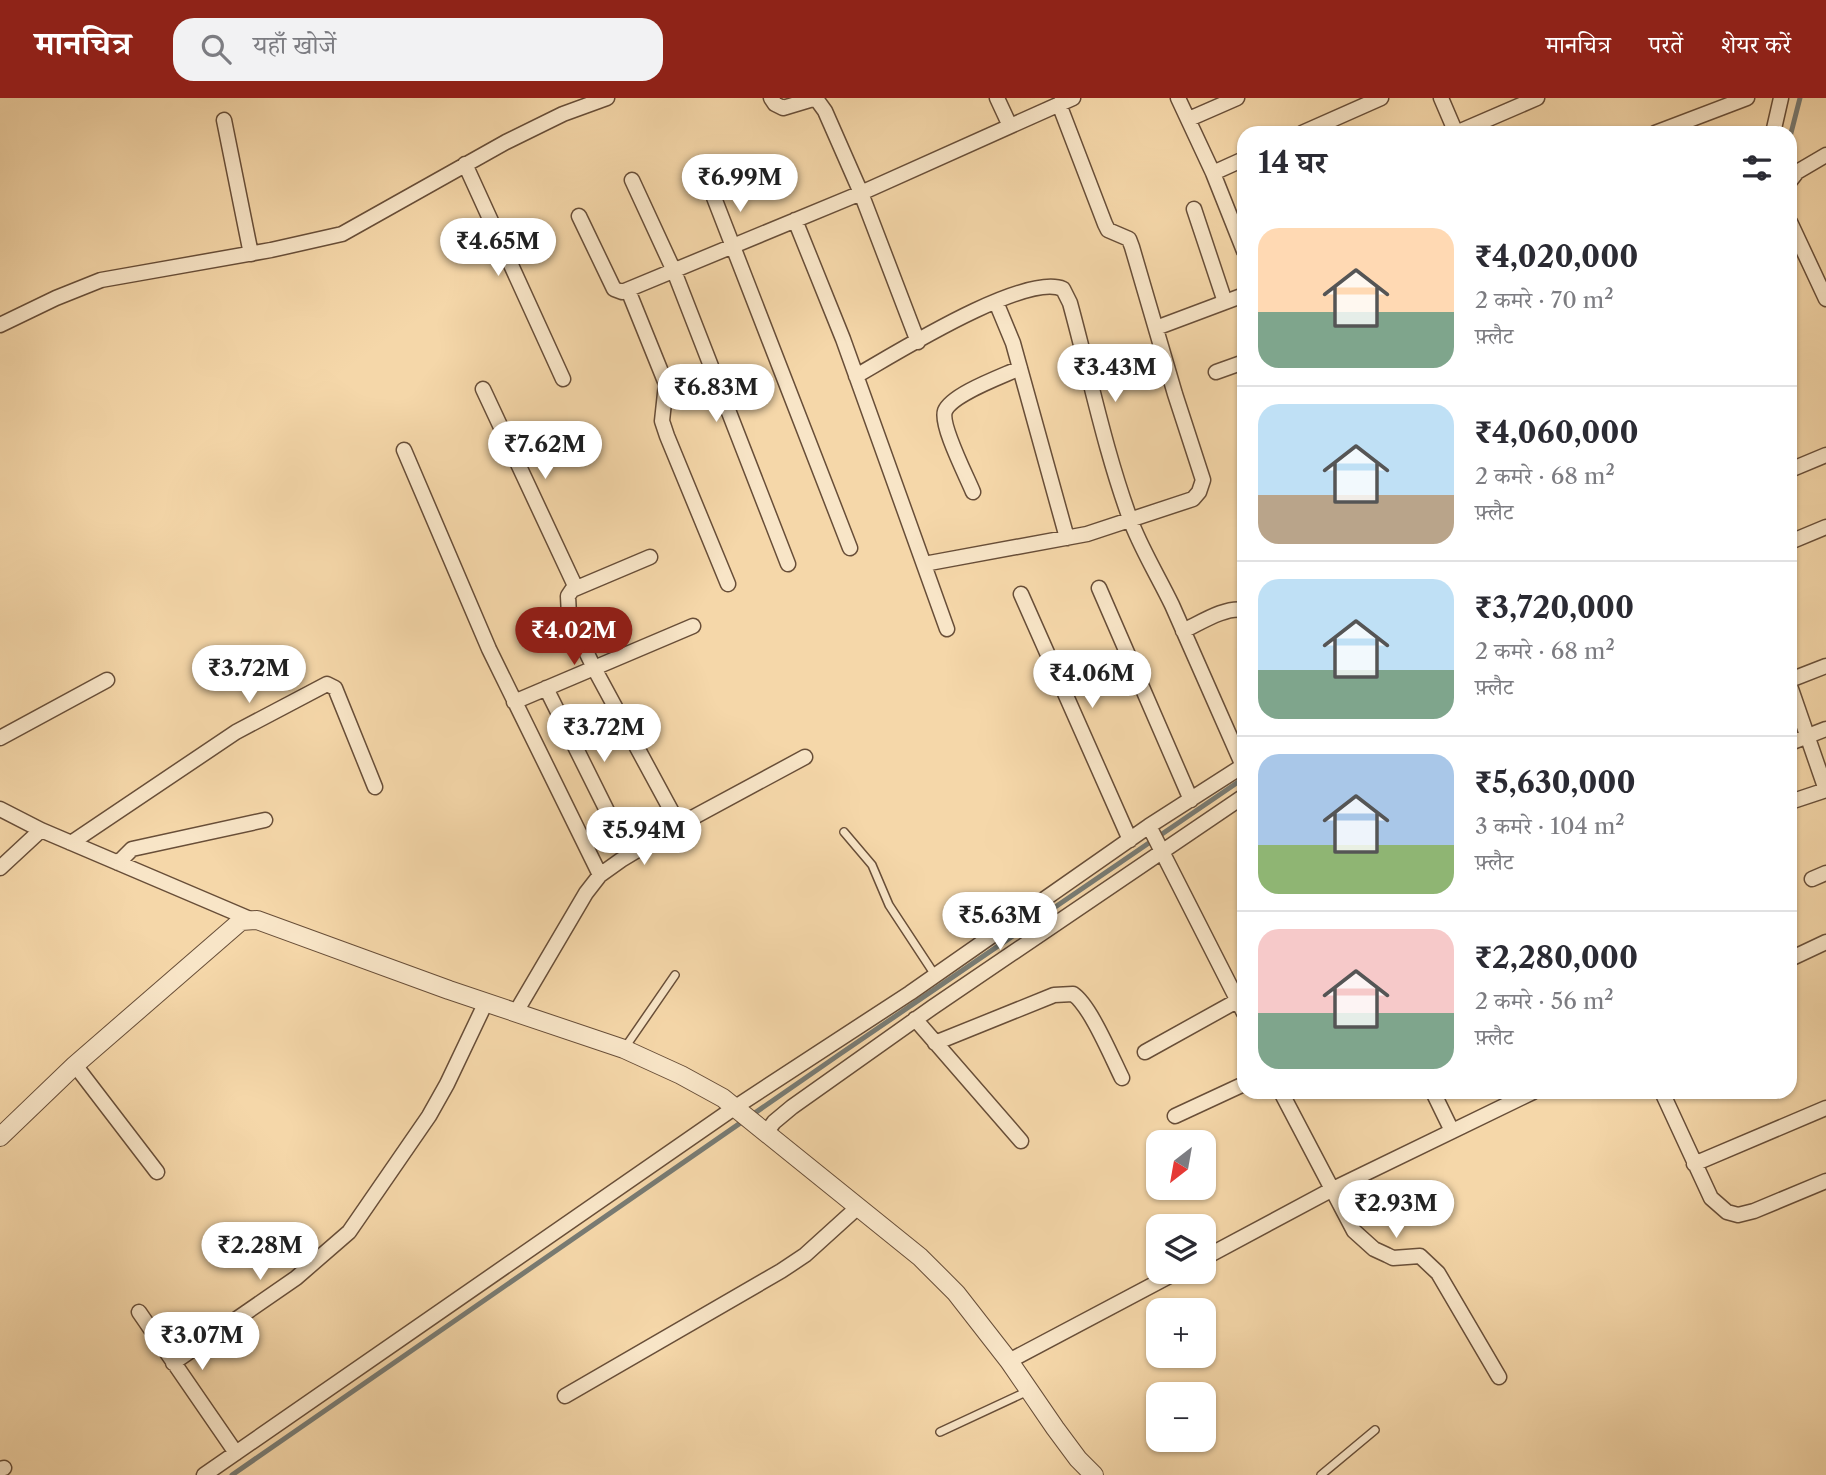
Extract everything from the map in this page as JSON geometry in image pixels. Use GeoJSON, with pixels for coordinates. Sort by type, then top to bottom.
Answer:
{"type":"FeatureCollection","features":[{"type":"Feature","properties":{"kind":"street"},"geometry":{"type":"LineString","coordinates":[[0,325],[101,280],[251,254],[342,234],[465,164],[563,114],[607,98]]}},
{"type":"Feature","properties":{"kind":"street"},"geometry":{"type":"LineString","coordinates":[[771,98],[783,108],[813,99],[821,104],[861,193],[918,342]]}},
{"type":"Feature","properties":{"kind":"street"},"geometry":{"type":"LineString","coordinates":[[997,98],[1010,126]]}},
{"type":"Feature","properties":{"kind":"street"},"geometry":{"type":"LineString","coordinates":[[579,216],[614,289],[618,292],[628,290],[861,193],[1073,98]]}},
{"type":"Feature","properties":{"kind":"street"},"geometry":{"type":"LineString","coordinates":[[1178,98],[1213,173],[1237,233]]}},
{"type":"Feature","properties":{"kind":"street"},"geometry":{"type":"LineString","coordinates":[[1189,119],[1237,98]]}},
{"type":"Feature","properties":{"kind":"street"},"geometry":{"type":"LineString","coordinates":[[1318,126],[1381,98]]}},
{"type":"Feature","properties":{"kind":"street"},"geometry":{"type":"LineString","coordinates":[[1441,98],[1453,126]]}},
{"type":"Feature","properties":{"kind":"street"},"geometry":{"type":"LineString","coordinates":[[1472,126],[1537,98]]}},
{"type":"Feature","properties":{"kind":"street"},"geometry":{"type":"LineString","coordinates":[[1673,126],[1747,98]]}},
{"type":"Feature","properties":{"kind":"street"},"geometry":{"type":"LineString","coordinates":[[1775,126],[1781,98]]}},
{"type":"Feature","properties":{"kind":"street"},"geometry":{"type":"LineString","coordinates":[[924,564],[1067,538],[1131,521],[1193,499],[1203,480],[1129,239],[1108,230],[1059,104]]}},
{"type":"Feature","properties":{"kind":"street"},"geometry":{"type":"LineString","coordinates":[[224,120],[251,254]]}},
{"type":"Feature","properties":{"kind":"street"},"geometry":{"type":"LineString","coordinates":[[1797,172],[1823,156],[1826,173]]}},
{"type":"Feature","properties":{"kind":"street"},"geometry":{"type":"LineString","coordinates":[[1213,173],[1237,162]]}},
{"type":"Feature","properties":{"kind":"street"},"geometry":{"type":"LineString","coordinates":[[465,164],[563,379]]}},
{"type":"Feature","properties":{"kind":"street"},"geometry":{"type":"LineString","coordinates":[[632,180],[674,271],[788,564]]}},
{"type":"Feature","properties":{"kind":"street"},"geometry":{"type":"LineString","coordinates":[[713,195],[850,548]]}},
{"type":"Feature","properties":{"kind":"street"},"geometry":{"type":"LineString","coordinates":[[1194,209],[1225,302]]}},
{"type":"Feature","properties":{"kind":"street"},"geometry":{"type":"LineString","coordinates":[[795,220],[856,376],[947,629]]}},
{"type":"Feature","properties":{"kind":"street"},"geometry":{"type":"LineString","coordinates":[[1797,236],[1824,291]]}},
{"type":"Feature","properties":{"kind":"street"},"geometry":{"type":"LineString","coordinates":[[856,376],[974,310],[1046,286],[1056,286],[1067,294],[1117,481],[1131,521],[1237,752]]}},
{"type":"Feature","properties":{"kind":"street"},"geometry":{"type":"LineString","coordinates":[[628,290],[666,384],[662,421],[667,436],[728,584]]}},
{"type":"Feature","properties":{"kind":"street"},"geometry":{"type":"LineString","coordinates":[[1156,328],[1237,298]]}},
{"type":"Feature","properties":{"kind":"street"},"geometry":{"type":"LineString","coordinates":[[996,302],[1013,343],[1067,538]]}},
{"type":"Feature","properties":{"kind":"street"},"geometry":{"type":"LineString","coordinates":[[1216,372],[1237,364]]}},
{"type":"Feature","properties":{"kind":"street"},"geometry":{"type":"LineString","coordinates":[[973,492],[945,423],[946,409],[951,402],[964,394],[1020,368]]}},
{"type":"Feature","properties":{"kind":"street"},"geometry":{"type":"LineString","coordinates":[[483,389],[576,588]]}},
{"type":"Feature","properties":{"kind":"street"},"geometry":{"type":"LineString","coordinates":[[404,450],[514,702],[600,875]]}},
{"type":"Feature","properties":{"kind":"street"},"geometry":{"type":"LineString","coordinates":[[1797,467],[1826,455]]}},
{"type":"Feature","properties":{"kind":"street"},"geometry":{"type":"LineString","coordinates":[[1797,539],[1826,527]]}},
{"type":"Feature","properties":{"kind":"street"},"geometry":{"type":"LineString","coordinates":[[650,557],[576,588],[568,596],[567,606],[569,616],[594,668],[679,825]]}},
{"type":"Feature","properties":{"kind":"street"},"geometry":{"type":"LineString","coordinates":[[1099,588],[1191,800]]}},
{"type":"Feature","properties":{"kind":"street"},"geometry":{"type":"LineString","coordinates":[[1021,594],[1130,840]]}},
{"type":"Feature","properties":{"kind":"street"},"geometry":{"type":"LineString","coordinates":[[1183,631],[1237,610]]}},
{"type":"Feature","properties":{"kind":"street"},"geometry":{"type":"LineString","coordinates":[[514,702],[692,626]]}},
{"type":"Feature","properties":{"kind":"street"},"geometry":{"type":"LineString","coordinates":[[1797,677],[1826,666]]}},
{"type":"Feature","properties":{"kind":"street"},"geometry":{"type":"LineString","coordinates":[[0,738],[107,680]]}},
{"type":"Feature","properties":{"kind":"street"},"geometry":{"type":"LineString","coordinates":[[71,843],[236,732],[327,684],[335,688],[375,787]]}},
{"type":"Feature","properties":{"kind":"street"},"geometry":{"type":"LineString","coordinates":[[546,688],[629,855]]}},
{"type":"Feature","properties":{"kind":"street"},"geometry":{"type":"LineString","coordinates":[[1797,704],[1826,790],[1797,800]]}},
{"type":"Feature","properties":{"kind":"street"},"geometry":{"type":"LineString","coordinates":[[1797,740],[1826,729]]}},
{"type":"Feature","properties":{"kind":"street"},"geometry":{"type":"LineString","coordinates":[[516,1012],[586,893],[600,875],[679,825],[805,757]]}},
{"type":"Feature","properties":{"kind":"street"},"geometry":{"type":"LineString","coordinates":[[204,1475],[739,1112],[1130,840],[1156,839],[1191,800],[1237,770]]}},
{"type":"Feature","properties":{"kind":"street"},"geometry":{"type":"LineString","coordinates":[[764,1130],[1156,839],[1237,799]]}},
{"type":"Feature","properties":{"kind":"street"},"geometry":{"type":"LineString","coordinates":[[0,809],[41,830],[250,919],[624,1049],[681,1075],[764,1130],[920,1257],[956,1293],[1009,1361],[1070,1449],[1094,1475]]}},
{"type":"Feature","properties":{"kind":"street"},"geometry":{"type":"LineString","coordinates":[[118,863],[132,849],[265,820]]}},
{"type":"Feature","properties":{"kind":"street"},"geometry":{"type":"LineString","coordinates":[[0,868],[41,830]]}},
{"type":"Feature","properties":{"kind":"street"},"geometry":{"type":"LineString","coordinates":[[1156,839],[1237,994]]}},
{"type":"Feature","properties":{"kind":"street"},"geometry":{"type":"LineString","coordinates":[[1812,879],[1826,873]]}},
{"type":"Feature","properties":{"kind":"street"},"geometry":{"type":"LineString","coordinates":[[0,1137],[75,1065],[241,921],[250,919]]}},
{"type":"Feature","properties":{"kind":"street"},"geometry":{"type":"LineString","coordinates":[[1797,956],[1826,942]]}},
{"type":"Feature","properties":{"kind":"street"},"geometry":{"type":"LineString","coordinates":[[935,1043],[1055,995],[1073,994],[1088,1011],[1122,1078]]}},
{"type":"Feature","properties":{"kind":"street"},"geometry":{"type":"LineString","coordinates":[[173,1363],[296,1278],[349,1232],[429,1116],[486,1002]]}},
{"type":"Feature","properties":{"kind":"street"},"geometry":{"type":"LineString","coordinates":[[1145,1052],[1237,1006]]}},
{"type":"Feature","properties":{"kind":"street"},"geometry":{"type":"LineString","coordinates":[[915,1019],[1021,1141]]}},
{"type":"Feature","properties":{"kind":"street"},"geometry":{"type":"LineString","coordinates":[[75,1065],[157,1172]]}},
{"type":"Feature","properties":{"kind":"street"},"geometry":{"type":"LineString","coordinates":[[1175,1116],[1237,1087]]}},
{"type":"Feature","properties":{"kind":"street"},"geometry":{"type":"LineString","coordinates":[[1285,1099],[1354,1231],[1374,1249],[1393,1258],[1420,1256],[1428,1262],[1438,1273],[1499,1377]]}},
{"type":"Feature","properties":{"kind":"street"},"geometry":{"type":"LineString","coordinates":[[1436,1099],[1452,1131]]}},
{"type":"Feature","properties":{"kind":"street"},"geometry":{"type":"LineString","coordinates":[[1216,1252],[1331,1190],[1518,1099]]}},
{"type":"Feature","properties":{"kind":"street"},"geometry":{"type":"LineString","coordinates":[[1665,1099],[1711,1198],[1720,1208],[1738,1214],[1754,1211],[1826,1181]]}},
{"type":"Feature","properties":{"kind":"street"},"geometry":{"type":"LineString","coordinates":[[1694,1164],[1826,1108]]}},
{"type":"Feature","properties":{"kind":"street"},"geometry":{"type":"LineString","coordinates":[[565,1396],[788,1267],[858,1207]]}},
{"type":"Feature","properties":{"kind":"street"},"geometry":{"type":"LineString","coordinates":[[1009,1361],[1154,1284]]}},
{"type":"Feature","properties":{"kind":"street"},"geometry":{"type":"LineString","coordinates":[[139,1312],[236,1453]]}},
{"type":"Feature","properties":{"kind":"lane"},"geometry":{"type":"LineString","coordinates":[[844,832],[872,865],[890,905],[935,976]]}},
{"type":"Feature","properties":{"kind":"lane"},"geometry":{"type":"LineString","coordinates":[[624,1049],[675,975]]}},
{"type":"Feature","properties":{"kind":"lane"},"geometry":{"type":"LineString","coordinates":[[940,1432],[1029,1390]]}},
{"type":"Feature","properties":{"kind":"lane"},"geometry":{"type":"LineString","coordinates":[[1321,1475],[1375,1430]]}},
{"type":"Feature","properties":{"kind":"waterway"},"geometry":{"type":"LineString","coordinates":[[1793,126],[1800,98]]}},
{"type":"Feature","properties":{"kind":"waterway"},"geometry":{"type":"LineString","coordinates":[[232,1475],[1237,783]]}}]}
